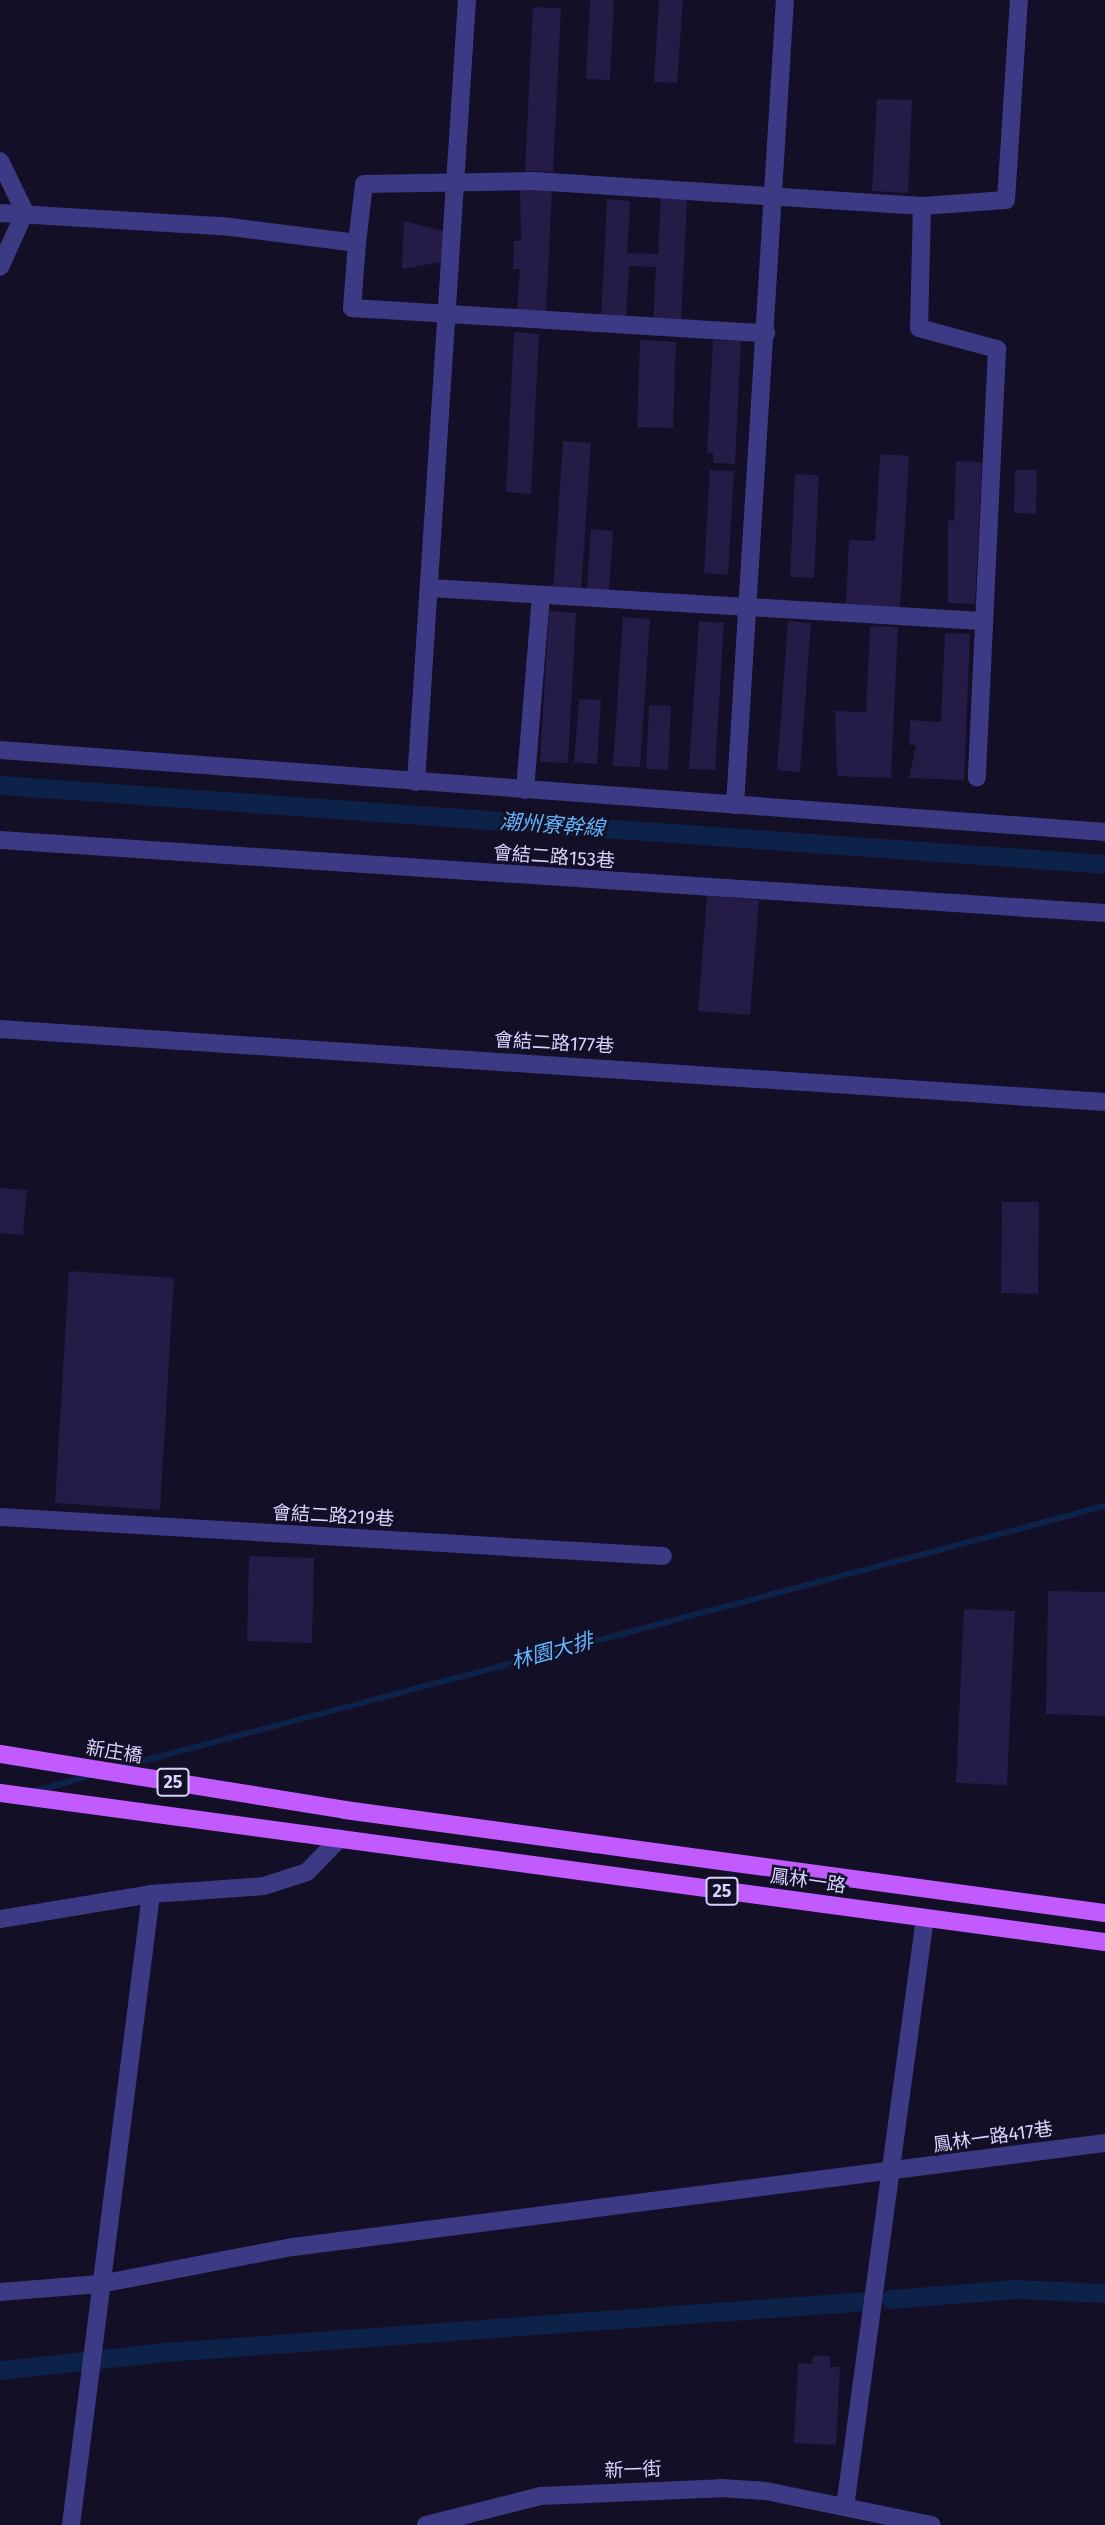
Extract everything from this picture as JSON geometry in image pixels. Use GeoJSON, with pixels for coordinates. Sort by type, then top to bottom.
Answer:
{"type":"FeatureCollection","features":[{"type":"Feature","properties":{"kind":"main road","name":"新庄橋"},"geometry":{"type":"LineString","coordinates":[[0,1754],[345,1810]]}},
{"type":"Feature","properties":{"kind":"main road","name":"25"},"geometry":{"type":"LineString","coordinates":[[0,1793],[340,1838]]}},
{"type":"Feature","properties":{"kind":"main road","name":"鳳林一路"},"geometry":{"type":"LineString","coordinates":[[345,1810],[1105,1913]]}},
{"type":"Feature","properties":{"kind":"main road","name":"鳳林一路"},"geometry":{"type":"LineString","coordinates":[[340,1838],[1105,1942]]}},
{"type":"Feature","properties":{"kind":"street"},"geometry":{"type":"LineString","coordinates":[[416,782],[445,317],[458,185],[467,0]]}},
{"type":"Feature","properties":{"kind":"street"},"geometry":{"type":"LineString","coordinates":[[735,805],[750,608],[785,0]]}},
{"type":"Feature","properties":{"kind":"street"},"geometry":{"type":"LineString","coordinates":[[766,333],[445,317],[352,308],[364,184],[458,185],[534,181],[922,206],[1006,200],[1019,0]]}},
{"type":"Feature","properties":{"kind":"street"},"geometry":{"type":"LineString","coordinates":[[0,162],[25,212]]}},
{"type":"Feature","properties":{"kind":"street"},"geometry":{"type":"LineString","coordinates":[[922,206],[919,328],[997,349],[976,778]]}},
{"type":"Feature","properties":{"kind":"street"},"geometry":{"type":"LineString","coordinates":[[0,213],[25,212],[357,243]]}},
{"type":"Feature","properties":{"kind":"street"},"geometry":{"type":"LineString","coordinates":[[0,267],[25,212]]}},
{"type":"Feature","properties":{"kind":"street"},"geometry":{"type":"LineString","coordinates":[[430,588],[541,597],[982,621]]}},
{"type":"Feature","properties":{"kind":"street"},"geometry":{"type":"LineString","coordinates":[[525,790],[541,597]]}},
{"type":"Feature","properties":{"kind":"street"},"geometry":{"type":"LineString","coordinates":[[0,750],[1105,832]]}},
{"type":"Feature","properties":{"kind":"street","name":"會結二路153巷"},"geometry":{"type":"LineString","coordinates":[[0,840],[1105,913]]}},
{"type":"Feature","properties":{"kind":"street","name":"會結二路177巷"},"geometry":{"type":"LineString","coordinates":[[0,1029],[1105,1102]]}},
{"type":"Feature","properties":{"kind":"street","name":"會結二路219巷"},"geometry":{"type":"LineString","coordinates":[[0,1517],[663,1556]]}},
{"type":"Feature","properties":{"kind":"street"},"geometry":{"type":"LineString","coordinates":[[0,1919],[151,1894],[264,1886],[307,1872],[340,1838]]}},
{"type":"Feature","properties":{"kind":"street"},"geometry":{"type":"LineString","coordinates":[[71,2525],[151,1894]]}},
{"type":"Feature","properties":{"kind":"street"},"geometry":{"type":"LineString","coordinates":[[845,2507],[886,2174],[925,1918]]}},
{"type":"Feature","properties":{"kind":"street","name":"鳳林一路417巷"},"geometry":{"type":"LineString","coordinates":[[0,2292],[100,2284],[293,2247],[886,2174],[1105,2143]]}},
{"type":"Feature","properties":{"kind":"street","name":"新一街"},"geometry":{"type":"LineString","coordinates":[[426,2525],[541,2496],[641,2490],[766,2491],[932,2525]]}},
{"type":"Feature","properties":{"kind":"building"},"geometry":{"type":"Polygon","coordinates":[[[590,0],[614,0],[610,80],[586,79],[590,0]]]}},
{"type":"Feature","properties":{"kind":"building"},"geometry":{"type":"Polygon","coordinates":[[[659,0],[683,0],[677,83],[654,82],[659,0]]]}},
{"type":"Feature","properties":{"kind":"building"},"geometry":{"type":"Polygon","coordinates":[[[533,7],[561,8],[553,172],[525,171],[533,7]]]}},
{"type":"Feature","properties":{"kind":"building"},"geometry":{"type":"Polygon","coordinates":[[[877,99],[912,100],[908,193],[872,191],[877,99]]]}},
{"type":"Feature","properties":{"kind":"building"},"geometry":{"type":"Polygon","coordinates":[[[520,188],[552,190],[546,311],[517,310],[520,269],[513,269],[514,241],[521,241],[520,188]]]}},
{"type":"Feature","properties":{"kind":"building"},"geometry":{"type":"Polygon","coordinates":[[[661,198],[687,199],[681,323],[653,322],[656,267],[629,266],[626,321],[601,320],[607,199],[630,201],[627,253],[658,254],[661,198]]]}},
{"type":"Feature","properties":{"kind":"building"},"geometry":{"type":"Polygon","coordinates":[[[404,221],[444,231],[442,262],[402,269],[404,221]]]}},
{"type":"Feature","properties":{"kind":"building"},"geometry":{"type":"Polygon","coordinates":[[[514,332],[539,334],[531,494],[506,492],[514,332]]]}},
{"type":"Feature","properties":{"kind":"building"},"geometry":{"type":"Polygon","coordinates":[[[640,340],[676,342],[673,428],[637,427],[640,340]]]}},
{"type":"Feature","properties":{"kind":"building"},"geometry":{"type":"Polygon","coordinates":[[[713,340],[741,341],[735,464],[713,463],[713,453],[707,453],[713,340]]]}},
{"type":"Feature","properties":{"kind":"building"},"geometry":{"type":"Polygon","coordinates":[[[563,441],[591,443],[581,592],[553,590],[563,441]]]}},
{"type":"Feature","properties":{"kind":"building"},"geometry":{"type":"Polygon","coordinates":[[[880,454],[909,456],[900,607],[846,604],[849,540],[875,541],[880,454]]]}},
{"type":"Feature","properties":{"kind":"building"},"geometry":{"type":"Polygon","coordinates":[[[956,461],[982,462],[975,604],[948,603],[948,520],[954,521],[956,461]]]}},
{"type":"Feature","properties":{"kind":"building"},"geometry":{"type":"Polygon","coordinates":[[[710,470],[734,471],[728,575],[704,573],[710,470]]]}},
{"type":"Feature","properties":{"kind":"building"},"geometry":{"type":"Polygon","coordinates":[[[1015,470],[1037,470],[1036,514],[1014,513],[1015,470]]]}},
{"type":"Feature","properties":{"kind":"building"},"geometry":{"type":"Polygon","coordinates":[[[795,474],[819,475],[814,578],[790,577],[795,474]]]}},
{"type":"Feature","properties":{"kind":"building"},"geometry":{"type":"Polygon","coordinates":[[[591,529],[613,531],[609,592],[587,590],[591,529]]]}},
{"type":"Feature","properties":{"kind":"building"},"geometry":{"type":"Polygon","coordinates":[[[549,611],[576,613],[568,763],[540,762],[549,611]]]}},
{"type":"Feature","properties":{"kind":"building"},"geometry":{"type":"Polygon","coordinates":[[[623,617],[650,619],[640,767],[613,766],[623,617]]]}},
{"type":"Feature","properties":{"kind":"building"},"geometry":{"type":"Polygon","coordinates":[[[699,621],[724,623],[715,770],[689,769],[699,621]]]}},
{"type":"Feature","properties":{"kind":"building"},"geometry":{"type":"Polygon","coordinates":[[[788,621],[811,623],[800,772],[777,770],[788,621]]]}},
{"type":"Feature","properties":{"kind":"building"},"geometry":{"type":"Polygon","coordinates":[[[870,626],[898,627],[891,778],[837,776],[835,711],[866,712],[870,626]]]}},
{"type":"Feature","properties":{"kind":"building"},"geometry":{"type":"Polygon","coordinates":[[[945,633],[970,634],[964,780],[909,778],[916,745],[909,745],[910,720],[941,722],[945,633]]]}},
{"type":"Feature","properties":{"kind":"building"},"geometry":{"type":"Polygon","coordinates":[[[579,699],[601,700],[597,764],[574,762],[579,699]]]}},
{"type":"Feature","properties":{"kind":"building"},"geometry":{"type":"Polygon","coordinates":[[[649,705],[671,706],[668,770],[646,769],[649,705]]]}},
{"type":"Feature","properties":{"kind":"building"},"geometry":{"type":"Polygon","coordinates":[[[707,896],[759,900],[750,1015],[698,1011],[707,896]]]}},
{"type":"Feature","properties":{"kind":"building"},"geometry":{"type":"Polygon","coordinates":[[[0,1188],[27,1190],[23,1235],[0,1233],[0,1188]]]}},
{"type":"Feature","properties":{"kind":"building"},"geometry":{"type":"Polygon","coordinates":[[[1002,1202],[1039,1202],[1038,1294],[1001,1293],[1002,1202]]]}},
{"type":"Feature","properties":{"kind":"building"},"geometry":{"type":"Polygon","coordinates":[[[69,1271],[174,1278],[160,1510],[55,1503],[69,1271]]]}},
{"type":"Feature","properties":{"kind":"building"},"geometry":{"type":"Polygon","coordinates":[[[249,1556],[314,1558],[312,1643],[247,1641],[249,1556]]]}},
{"type":"Feature","properties":{"kind":"building"},"geometry":{"type":"Polygon","coordinates":[[[1048,1591],[1105,1592],[1105,1716],[1046,1714],[1048,1591]]]}},
{"type":"Feature","properties":{"kind":"building"},"geometry":{"type":"Polygon","coordinates":[[[964,1609],[1015,1611],[1007,1785],[956,1783],[964,1609]]]}},
{"type":"Feature","properties":{"kind":"building"},"geometry":{"type":"Polygon","coordinates":[[[813,2356],[830,2356],[830,2367],[840,2367],[836,2445],[794,2443],[798,2363],[812,2364],[813,2356]]]}},
{"type":"Feature","properties":{"kind":"waterway","name":"潮州寮幹線"},"geometry":{"type":"LineString","coordinates":[[0,785],[1105,864]]}},
{"type":"Feature","properties":{"kind":"waterway","name":"林園大排"},"geometry":{"type":"LineString","coordinates":[[120,1767],[1105,1506]]}},
{"type":"Feature","properties":{"kind":"waterway","name":"林園大排"},"geometry":{"type":"LineString","coordinates":[[32,1792],[92,1775]]}},
{"type":"Feature","properties":{"kind":"waterway"},"geometry":{"type":"LineString","coordinates":[[891,2299],[1016,2289],[1105,2293]]}},
{"type":"Feature","properties":{"kind":"waterway"},"geometry":{"type":"LineString","coordinates":[[0,2370],[165,2352],[867,2301]]}}]}
